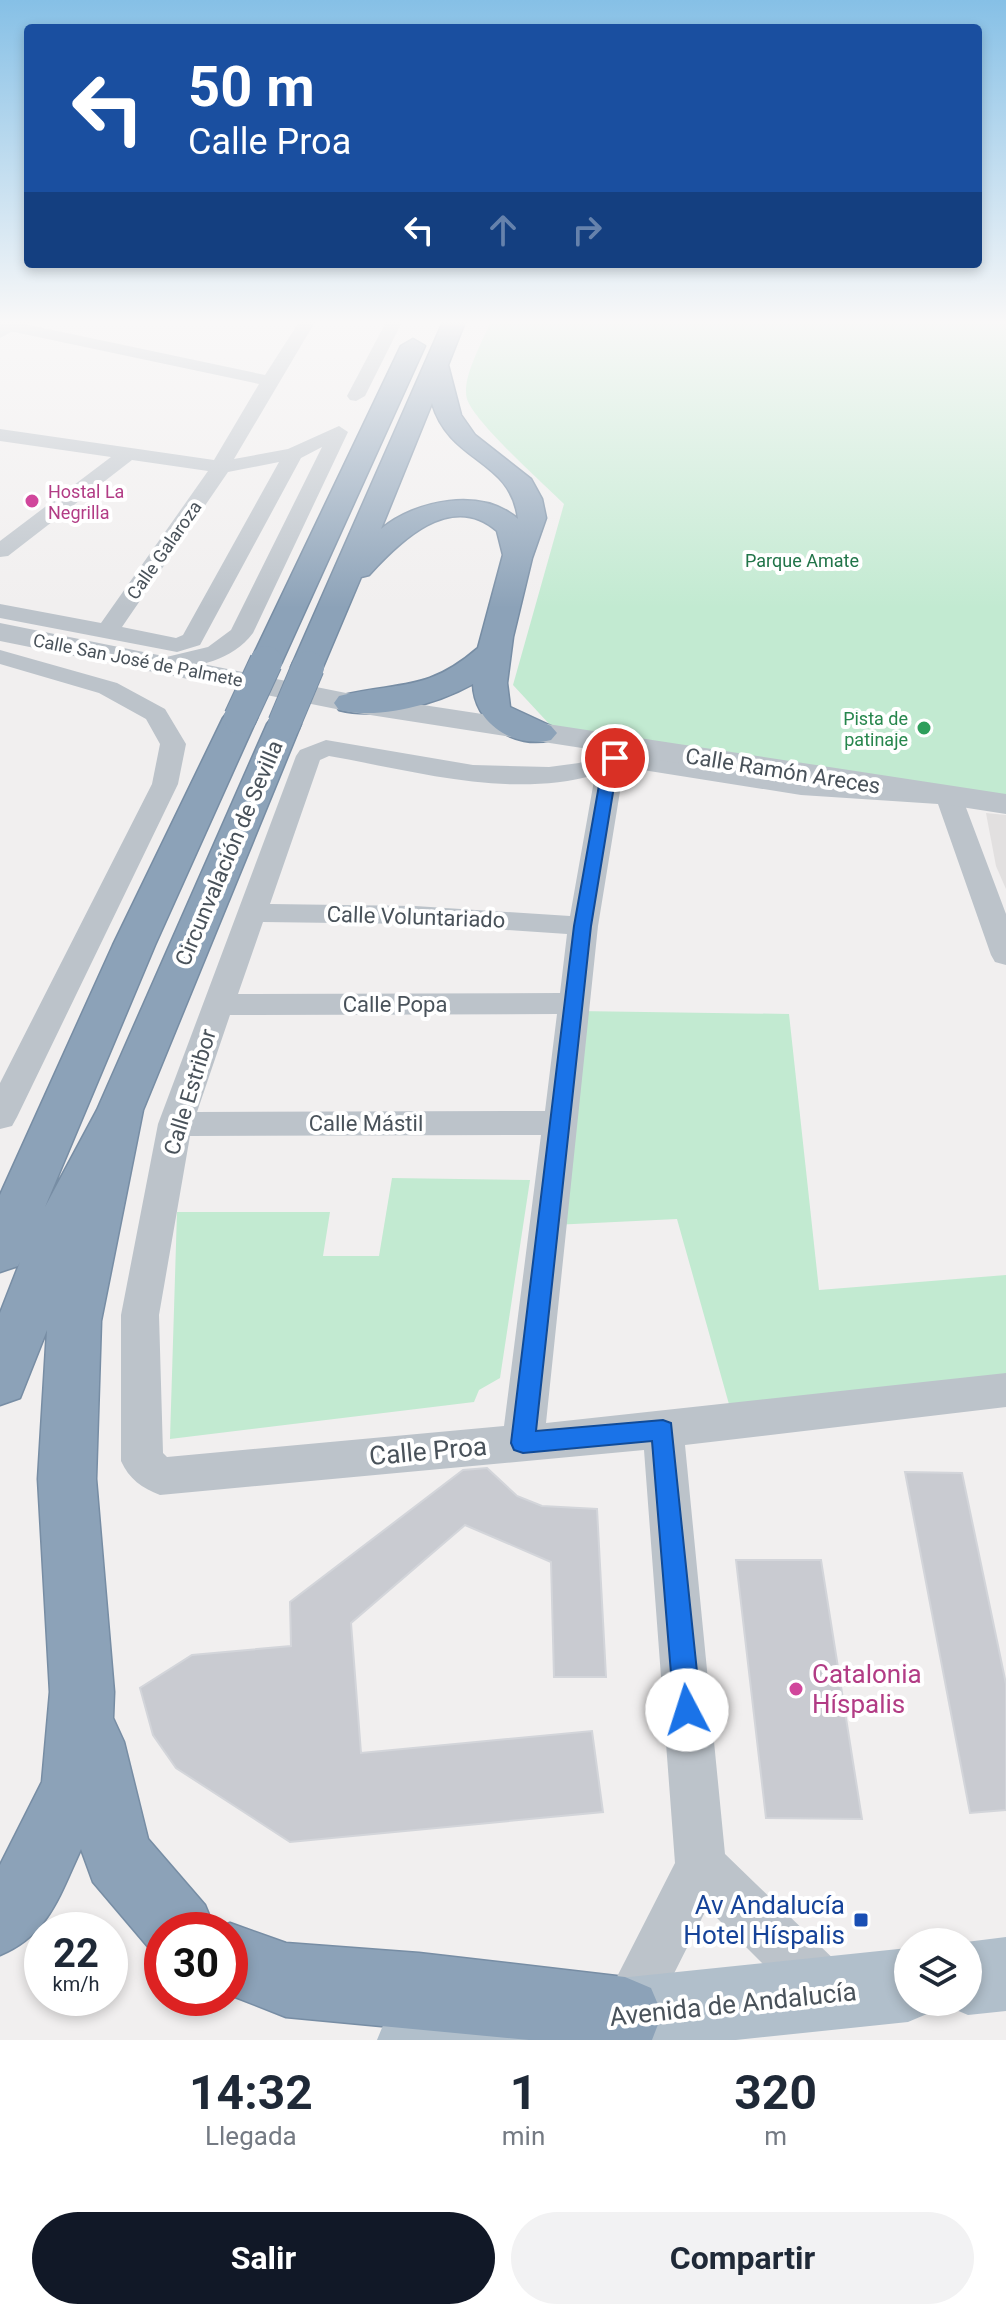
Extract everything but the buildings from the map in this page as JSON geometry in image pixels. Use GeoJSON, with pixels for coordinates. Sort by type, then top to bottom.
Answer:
{"type":"FeatureCollection","features":[{"type":"Feature","properties":{"kind":"highway"},"geometry":{"type":"LineString","coordinates":[[339,432],[346,417]]}},
{"type":"Feature","properties":{"kind":"highway","name":"Circunvalación de Sevilla"},"geometry":{"type":"LineString","coordinates":[[0,1382],[61,1223],[148,1117],[276,691],[385,417]]}},
{"type":"Feature","properties":{"kind":"highway","name":"Circunvalación de Sevilla"},"geometry":{"type":"LineString","coordinates":[[0,1252],[134,945],[240,718],[308,667],[414,417]]}},
{"type":"Feature","properties":{"kind":"highway"},"geometry":{"type":"LineString","coordinates":[[452,417],[456,430],[507,468],[526,491],[532,521],[518,555],[494,651],[489,694],[492,708],[498,715],[539,733]]}},
{"type":"Feature","properties":{"kind":"highway"},"geometry":{"type":"LineString","coordinates":[[342,585],[389,537],[419,517],[439,512],[479,511],[505,523],[514,536],[518,555]]}},
{"type":"Feature","properties":{"kind":"highway"},"geometry":{"type":"LineString","coordinates":[[445,710],[470,675],[494,651]]}},
{"type":"Feature","properties":{"kind":"highway"},"geometry":{"type":"LineString","coordinates":[[351,703],[476,712],[489,694]]}},
{"type":"Feature","properties":{"kind":"highway"},"geometry":{"type":"LineString","coordinates":[[0,1211],[134,945]]}},
{"type":"Feature","properties":{"kind":"highway"},"geometry":{"type":"LineString","coordinates":[[148,1117],[74,1321],[67,1479],[82,1692],[100,1791],[118,1857],[165,1912]]}},
{"type":"Feature","properties":{"kind":"highway"},"geometry":{"type":"LineString","coordinates":[[0,1919],[26,1889],[75,1787],[82,1692]]}},
{"type":"Feature","properties":{"kind":"highway"},"geometry":{"type":"LineString","coordinates":[[248,1966],[286,1980],[419,1990],[625,2014]]}},
{"type":"Feature","properties":{"kind":"main road"},"geometry":{"type":"LineString","coordinates":[[982,1977],[1006,1974]]}},
{"type":"Feature","properties":{"kind":"main road","name":"Avenida de Andalucía"},"geometry":{"type":"LineString","coordinates":[[415,2040],[625,2014],[894,1986]]}},
{"type":"Feature","properties":{"kind":"street","name":"Calle Galaroza"},"geometry":{"type":"LineString","coordinates":[[107,632],[221,467],[247,417]]}},
{"type":"Feature","properties":{"kind":"street"},"geometry":{"type":"LineString","coordinates":[[0,435],[221,467],[293,454],[339,432]]}},
{"type":"Feature","properties":{"kind":"street"},"geometry":{"type":"LineString","coordinates":[[169,655],[210,657],[229,647],[241,633],[339,432]]}},
{"type":"Feature","properties":{"kind":"street"},"geometry":{"type":"LineString","coordinates":[[0,458],[28,439]]}},
{"type":"Feature","properties":{"kind":"street"},"geometry":{"type":"LineString","coordinates":[[0,551],[127,454]]}},
{"type":"Feature","properties":{"kind":"street"},"geometry":{"type":"LineString","coordinates":[[169,655],[192,640],[199,630],[293,454]]}},
{"type":"Feature","properties":{"kind":"street","name":"Calle San José de Palmete"},"geometry":{"type":"LineString","coordinates":[[0,611],[107,632],[276,691]]}},
{"type":"Feature","properties":{"kind":"street","name":"Calle San José de Palmete"},"geometry":{"type":"LineString","coordinates":[[0,632],[169,655]]}},
{"type":"Feature","properties":{"kind":"street"},"geometry":{"type":"LineString","coordinates":[[0,657],[108,688],[156,714],[173,744],[165,784],[0,1117]]}},
{"type":"Feature","properties":{"kind":"street"},"geometry":{"type":"LineString","coordinates":[[276,691],[351,703]]}},
{"type":"Feature","properties":{"kind":"street","name":"Calle Ramón Areces"},"geometry":{"type":"LineString","coordinates":[[445,710],[539,733],[1006,804]]}},
{"type":"Feature","properties":{"kind":"street","name":"Calle Estribor"},"geometry":{"type":"LineString","coordinates":[[142,1461],[140,1315],[148,1117],[217,1005],[309,756],[326,748],[529,777],[597,768],[615,758]]}},
{"type":"Feature","properties":{"kind":"street"},"geometry":{"type":"LineString","coordinates":[[523,1443],[583,926],[608,774],[615,758],[801,787],[949,797],[1006,955]]}},
{"type":"Feature","properties":{"kind":"street","name":"Calle Voluntariado"},"geometry":{"type":"LineString","coordinates":[[249,913],[415,915],[583,926]]}},
{"type":"Feature","properties":{"kind":"street","name":"Calle Popa"},"geometry":{"type":"LineString","coordinates":[[217,1005],[573,1003]]}},
{"type":"Feature","properties":{"kind":"street","name":"Calle Mástil"},"geometry":{"type":"LineString","coordinates":[[148,1117],[558,1123]]}},
{"type":"Feature","properties":{"kind":"street","name":"Calle Proa"},"geometry":{"type":"LineString","coordinates":[[142,1461],[160,1476],[663,1430],[1006,1390]]}},
{"type":"Feature","properties":{"kind":"street"},"geometry":{"type":"LineString","coordinates":[[625,2014],[701,1866],[663,1430]]}},
{"type":"Feature","properties":{"kind":"street"},"geometry":{"type":"LineString","coordinates":[[701,1866],[830,1993]]}},
{"type":"Feature","properties":{"kind":"shaded area"},"geometry":{"type":"Polygon","coordinates":[[[986,813],[1006,815],[1006,889],[996,866],[986,813]]]}},
{"type":"Feature","properties":{"kind":"green space","name":"Parque Amate"},"geometry":{"type":"Polygon","coordinates":[[[479,417],[1006,417],[1006,795],[552,727],[513,685],[564,504],[479,417]]]}},
{"type":"Feature","properties":{"kind":"green space"},"geometry":{"type":"Polygon","coordinates":[[[577,1011],[789,1014],[819,1290],[1006,1275],[1006,1390],[734,1422],[677,1219],[553,1225],[577,1011]]]}},
{"type":"Feature","properties":{"kind":"green space"},"geometry":{"type":"Polygon","coordinates":[[[392,1178],[530,1180],[500,1378],[479,1390],[474,1402],[170,1439],[177,1212],[330,1212],[323,1256],[379,1256],[392,1178]]]}},
{"type":"Feature","properties":{"kind":"place","name":"Hostal La Negrilla"},"geometry":{"type":"Point","coordinates":[32,501]}},
{"type":"Feature","properties":{"kind":"place","name":"Pista de patinaje"},"geometry":{"type":"Point","coordinates":[924,728]}},
{"type":"Feature","properties":{"kind":"place","name":"Catalonia Híspalis"},"geometry":{"type":"Point","coordinates":[796,1689]}},
{"type":"Feature","properties":{"kind":"place","name":"Av Andalucía Hotel Híspalis"},"geometry":{"type":"Point","coordinates":[861,1920]}},
{"type":"Feature","properties":{"kind":"route"},"geometry":{"type":"LineString","coordinates":[[615,758],[608,774],[583,926],[523,1443],[663,1430],[687,1710]]}}]}
